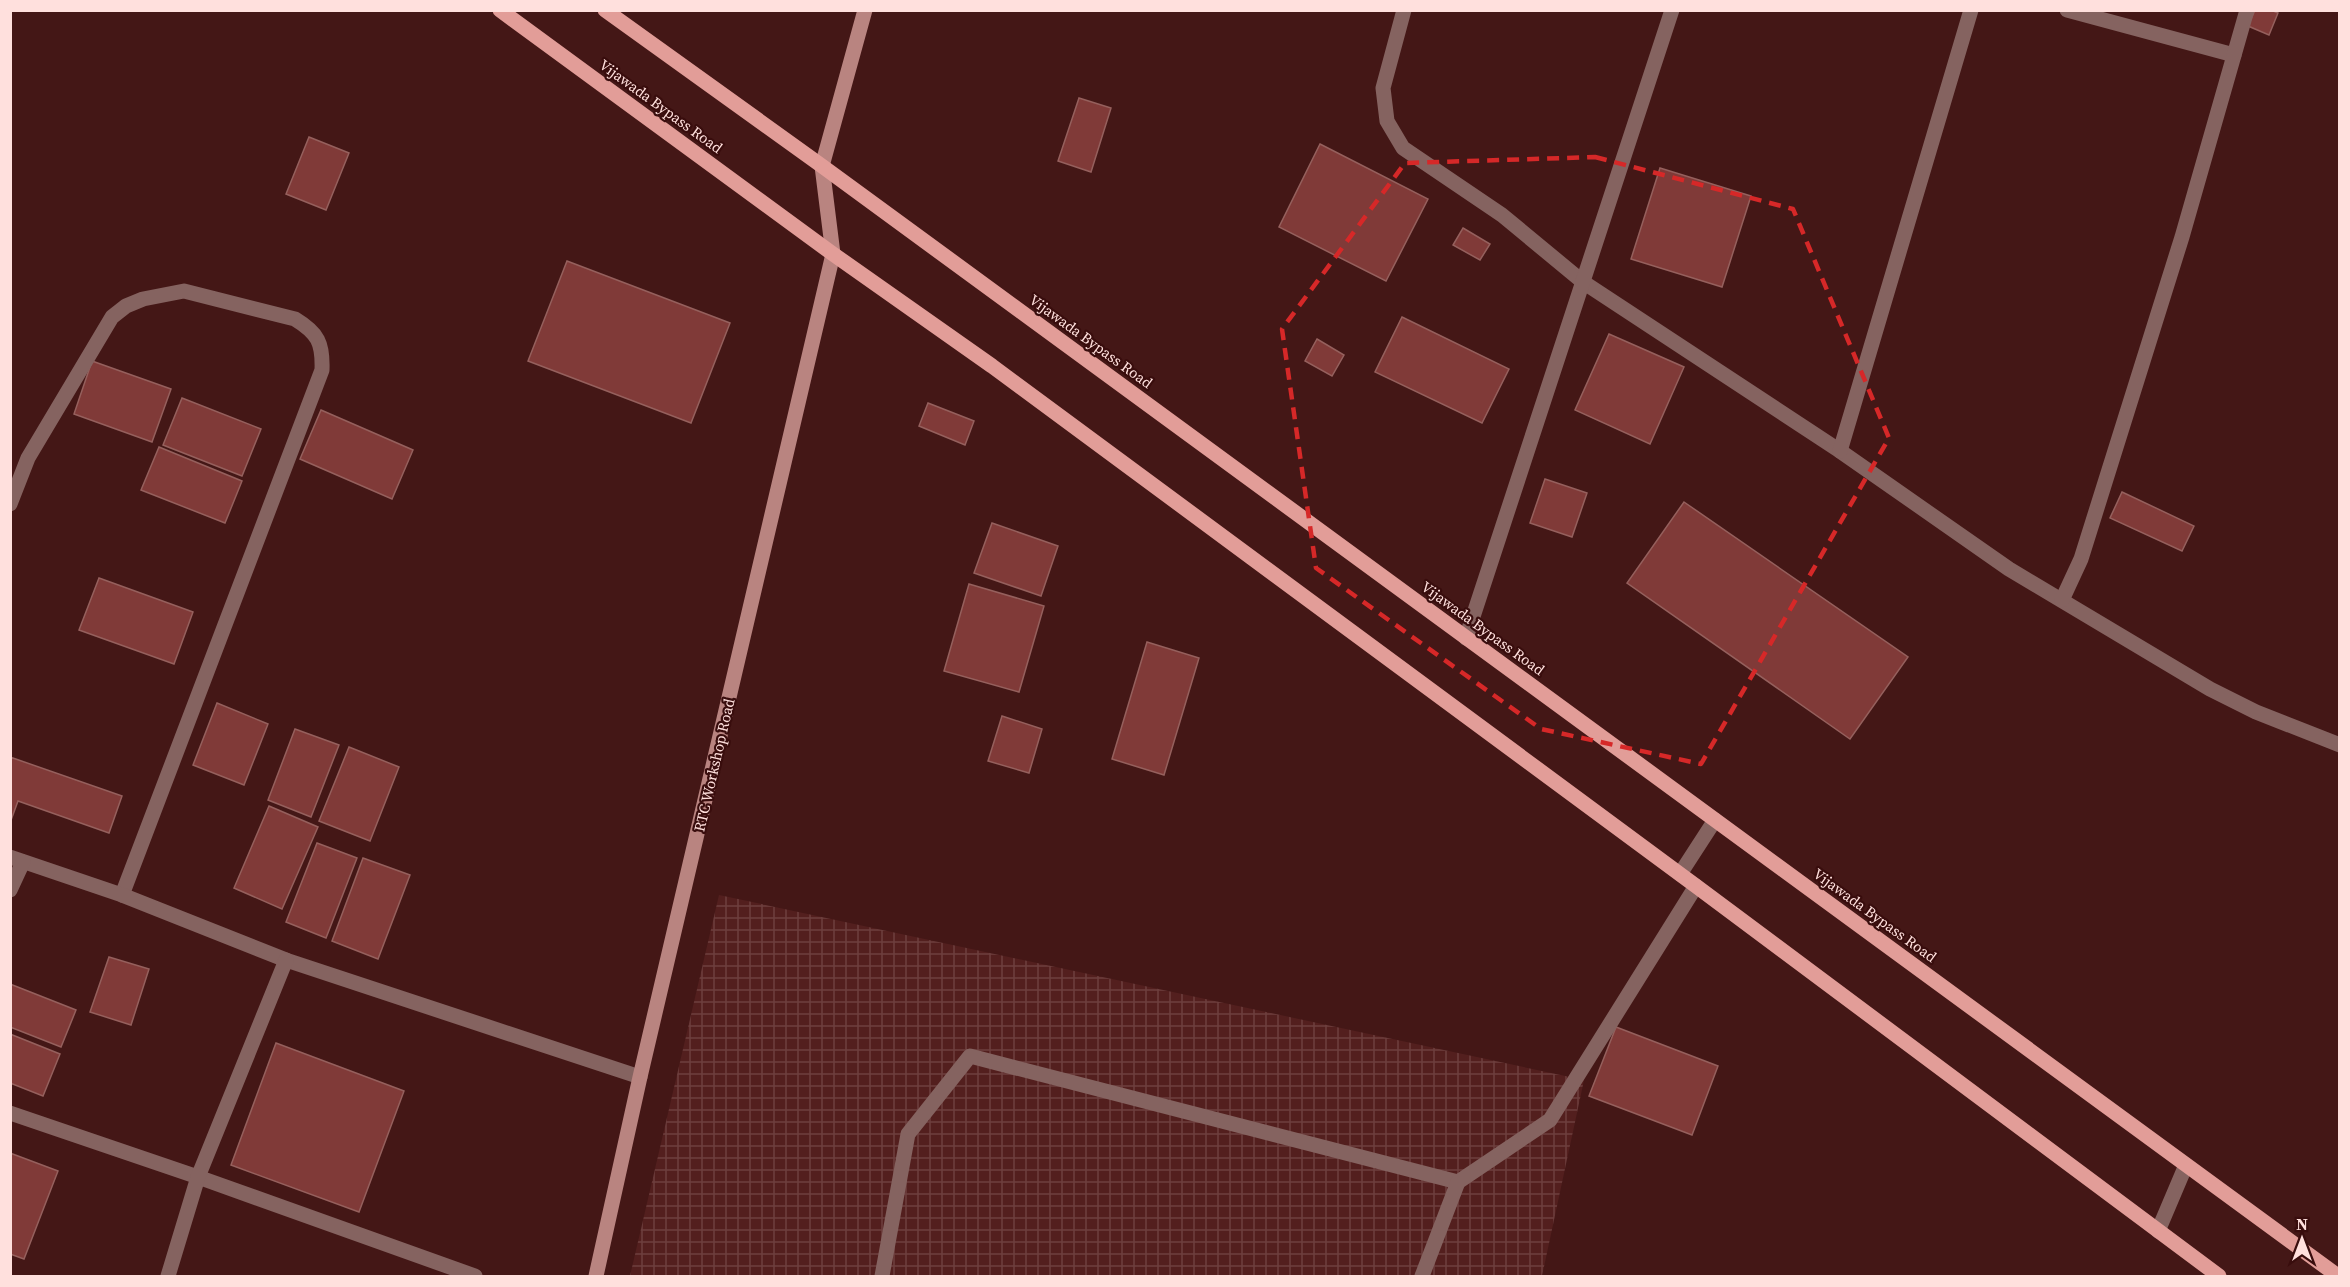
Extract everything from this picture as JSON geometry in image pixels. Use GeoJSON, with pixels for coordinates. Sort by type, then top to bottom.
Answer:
{"type":"FeatureCollection","features":[{"type":"Feature","properties":{"kind":"main road","name":"Vijawada Bypass Road"},"geometry":{"type":"LineString","coordinates":[[500,10],[833,254],[992,366],[1680,874],[2219,1276]]}},
{"type":"Feature","properties":{"kind":"main road","name":"Vijawada Bypass Road"},"geometry":{"type":"LineString","coordinates":[[605,10],[822,166],[2338,1276]]}},
{"type":"Feature","properties":{"kind":"street"},"geometry":{"type":"LineString","coordinates":[[833,254],[822,166],[865,10]]}},
{"type":"Feature","properties":{"kind":"street"},"geometry":{"type":"LineString","coordinates":[[1404,10],[1383,88],[1388,121],[1404,148],[1502,215],[1583,282],[1840,451],[2009,569],[2219,693],[2256,712],[2340,746]]}},
{"type":"Feature","properties":{"kind":"street"},"geometry":{"type":"LineString","coordinates":[[1466,638],[1672,10]]}},
{"type":"Feature","properties":{"kind":"street"},"geometry":{"type":"LineString","coordinates":[[1840,451],[1971,10]]}},
{"type":"Feature","properties":{"kind":"street"},"geometry":{"type":"LineString","coordinates":[[2067,10],[2234,55]]}},
{"type":"Feature","properties":{"kind":"street"},"geometry":{"type":"LineString","coordinates":[[2062,600],[2084,548],[2182,237],[2247,10]]}},
{"type":"Feature","properties":{"kind":"street","name":"RTC Workshop Road"},"geometry":{"type":"LineString","coordinates":[[596,1276],[640,1077],[833,254]]}},
{"type":"Feature","properties":{"kind":"street"},"geometry":{"type":"LineString","coordinates":[[10,504],[28,458],[112,317],[126,306],[165,293],[184,291],[295,319],[310,328],[320,341],[323,356],[322,370],[122,895]]}},
{"type":"Feature","properties":{"kind":"street"},"geometry":{"type":"LineString","coordinates":[[1680,874],[1715,820]]}},
{"type":"Feature","properties":{"kind":"street"},"geometry":{"type":"LineString","coordinates":[[10,890],[17,860],[122,895],[286,960],[640,1077]]}},
{"type":"Feature","properties":{"kind":"street"},"geometry":{"type":"LineString","coordinates":[[1422,1276],[1458,1182],[1550,1120],[1696,886]]}},
{"type":"Feature","properties":{"kind":"street"},"geometry":{"type":"LineString","coordinates":[[168,1276],[198,1177],[286,960]]}},
{"type":"Feature","properties":{"kind":"street"},"geometry":{"type":"LineString","coordinates":[[882,1276],[908,1134],[970,1056],[1458,1182]]}},
{"type":"Feature","properties":{"kind":"street"},"geometry":{"type":"LineString","coordinates":[[10,1113],[475,1276]]}},
{"type":"Feature","properties":{"kind":"street"},"geometry":{"type":"LineString","coordinates":[[2158,1231],[2186,1165]]}},
{"type":"Feature","properties":{"kind":"highlighted area"},"geometry":{"type":"Polygon","coordinates":[[[1595,157],[1793,209],[1889,438],[1701,764],[1541,729],[1316,568],[1282,329],[1405,163],[1595,157]]]}},
{"type":"Feature","properties":{"kind":"shaded area"},"geometry":{"type":"Polygon","coordinates":[[[719,895],[1584,1080],[1542,1276],[630,1276],[719,895]]]}},
{"type":"Feature","properties":{"kind":"building"},"geometry":{"type":"Polygon","coordinates":[[[2255,10],[2271,10],[2278,13],[2269,35],[2248,26],[2255,10]]]}},
{"type":"Feature","properties":{"kind":"building"},"geometry":{"type":"Polygon","coordinates":[[[1079,98],[1111,108],[1091,172],[1058,161],[1079,98]]]}},
{"type":"Feature","properties":{"kind":"building"},"geometry":{"type":"Polygon","coordinates":[[[309,137],[349,153],[326,210],[286,194],[309,137]]]}},
{"type":"Feature","properties":{"kind":"building"},"geometry":{"type":"Polygon","coordinates":[[[1320,144],[1428,199],[1386,281],[1279,227],[1320,144]]]}},
{"type":"Feature","properties":{"kind":"building"},"geometry":{"type":"Polygon","coordinates":[[[1660,168],[1751,196],[1722,287],[1631,259],[1660,168]]]}},
{"type":"Feature","properties":{"kind":"building"},"geometry":{"type":"Polygon","coordinates":[[[1463,228],[1490,244],[1480,260],[1453,245],[1463,228]]]}},
{"type":"Feature","properties":{"kind":"building"},"geometry":{"type":"Polygon","coordinates":[[[567,261],[730,323],[691,423],[528,361],[567,261]]]}},
{"type":"Feature","properties":{"kind":"building"},"geometry":{"type":"Polygon","coordinates":[[[1402,317],[1509,369],[1482,423],[1375,372],[1402,317]]]}},
{"type":"Feature","properties":{"kind":"building"},"geometry":{"type":"Polygon","coordinates":[[[1609,334],[1684,367],[1650,444],[1575,410],[1609,334]]]}},
{"type":"Feature","properties":{"kind":"building"},"geometry":{"type":"Polygon","coordinates":[[[1317,339],[1344,355],[1332,376],[1305,361],[1317,339]]]}},
{"type":"Feature","properties":{"kind":"building"},"geometry":{"type":"Polygon","coordinates":[[[92,361],[171,389],[152,442],[74,414],[92,361]]]}},
{"type":"Feature","properties":{"kind":"building"},"geometry":{"type":"Polygon","coordinates":[[[182,398],[261,429],[242,476],[163,445],[182,398]]]}},
{"type":"Feature","properties":{"kind":"building"},"geometry":{"type":"Polygon","coordinates":[[[928,403],[974,421],[965,445],[919,426],[928,403]]]}},
{"type":"Feature","properties":{"kind":"building"},"geometry":{"type":"Polygon","coordinates":[[[321,410],[413,450],[392,499],[300,459],[321,410]]]}},
{"type":"Feature","properties":{"kind":"building"},"geometry":{"type":"Polygon","coordinates":[[[159,447],[242,481],[225,523],[141,490],[159,447]]]}},
{"type":"Feature","properties":{"kind":"building"},"geometry":{"type":"Polygon","coordinates":[[[1545,479],[1587,493],[1572,537],[1530,523],[1545,479]]]}},
{"type":"Feature","properties":{"kind":"building"},"geometry":{"type":"Polygon","coordinates":[[[2122,492],[2194,526],[2182,551],[2110,518],[2122,492]]]}},
{"type":"Feature","properties":{"kind":"building"},"geometry":{"type":"Polygon","coordinates":[[[1684,502],[1908,657],[1850,739],[1627,583],[1684,502]]]}},
{"type":"Feature","properties":{"kind":"building"},"geometry":{"type":"Polygon","coordinates":[[[992,523],[1058,546],[1041,596],[974,573],[992,523]]]}},
{"type":"Feature","properties":{"kind":"building"},"geometry":{"type":"Polygon","coordinates":[[[99,578],[193,612],[174,664],[79,630],[99,578]]]}},
{"type":"Feature","properties":{"kind":"building"},"geometry":{"type":"Polygon","coordinates":[[[969,584],[1044,606],[1019,692],[944,671],[969,584]]]}},
{"type":"Feature","properties":{"kind":"building"},"geometry":{"type":"Polygon","coordinates":[[[1147,642],[1199,658],[1164,775],[1112,759],[1147,642]]]}},
{"type":"Feature","properties":{"kind":"building"},"geometry":{"type":"Polygon","coordinates":[[[217,703],[268,724],[244,785],[193,765],[217,703]]]}},
{"type":"Feature","properties":{"kind":"building"},"geometry":{"type":"Polygon","coordinates":[[[1002,716],[1042,729],[1029,773],[988,761],[1002,716]]]}},
{"type":"Feature","properties":{"kind":"building"},"geometry":{"type":"Polygon","coordinates":[[[295,729],[339,745],[311,817],[268,800],[295,729]]]}},
{"type":"Feature","properties":{"kind":"building"},"geometry":{"type":"Polygon","coordinates":[[[349,747],[399,767],[370,841],[319,821],[349,747]]]}},
{"type":"Feature","properties":{"kind":"building"},"geometry":{"type":"Polygon","coordinates":[[[10,757],[122,796],[109,833],[18,801],[10,823],[10,757]]]}},
{"type":"Feature","properties":{"kind":"building"},"geometry":{"type":"Polygon","coordinates":[[[269,806],[318,827],[282,909],[234,888],[269,806]]]}},
{"type":"Feature","properties":{"kind":"building"},"geometry":{"type":"Polygon","coordinates":[[[317,843],[357,858],[326,938],[286,922],[317,843]]]}},
{"type":"Feature","properties":{"kind":"building"},"geometry":{"type":"Polygon","coordinates":[[[363,858],[410,875],[378,959],[332,941],[363,858]]]}},
{"type":"Feature","properties":{"kind":"building"},"geometry":{"type":"Polygon","coordinates":[[[109,957],[149,969],[131,1025],[90,1012],[109,957]]]}},
{"type":"Feature","properties":{"kind":"building"},"geometry":{"type":"Polygon","coordinates":[[[10,984],[76,1010],[61,1047],[10,1027],[10,984]]]}},
{"type":"Feature","properties":{"kind":"building"},"geometry":{"type":"Polygon","coordinates":[[[1616,1027],[1718,1066],[1692,1135],[1589,1096],[1616,1027]]]}},
{"type":"Feature","properties":{"kind":"building"},"geometry":{"type":"Polygon","coordinates":[[[10,1034],[60,1054],[43,1096],[10,1083],[10,1034]]]}},
{"type":"Feature","properties":{"kind":"building"},"geometry":{"type":"Polygon","coordinates":[[[276,1043],[404,1091],[359,1212],[231,1165],[276,1043]]]}},
{"type":"Feature","properties":{"kind":"building"},"geometry":{"type":"Polygon","coordinates":[[[10,1153],[58,1171],[24,1259],[10,1254],[10,1153]]]}}]}
